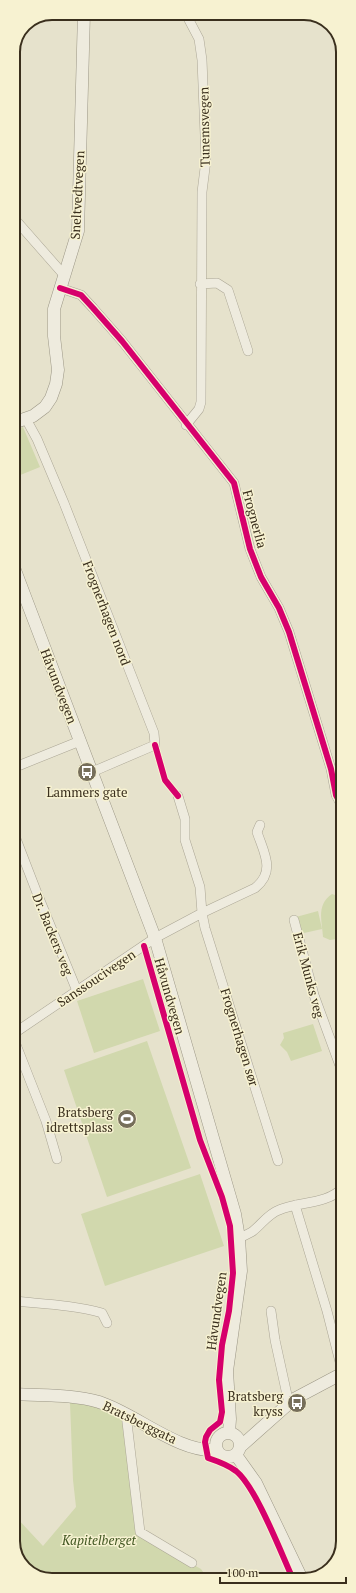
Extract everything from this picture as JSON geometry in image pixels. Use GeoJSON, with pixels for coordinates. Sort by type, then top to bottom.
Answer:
{"type":"FeatureCollection","features":[{"type":"Feature","properties":{"kind":"main road","name":"Sneltvedtvegen"},"geometry":{"type":"LineString","coordinates":[[20,421],[45,408],[51,398],[56,384],[58,370],[54,319],[60,288],[73,251],[78,231],[84,20]]}},
{"type":"Feature","properties":{"kind":"main road","name":"Håvundvegen"},"geometry":{"type":"LineString","coordinates":[[20,583],[155,938],[232,1205],[239,1238],[240,1284],[227,1370],[232,1434]]}},
{"type":"Feature","properties":{"kind":"main road"},"geometry":{"type":"LineString","coordinates":[[254,1435],[232,1434],[218,1438],[216,1442],[216,1450],[223,1457],[227,1458],[238,1451],[289,1404],[336,1377]]}},
{"type":"Feature","properties":{"kind":"main road","name":"Bratsberggata"},"geometry":{"type":"LineString","coordinates":[[20,1394],[91,1400],[126,1414],[195,1449],[216,1450]]}},
{"type":"Feature","properties":{"kind":"main road"},"geometry":{"type":"LineString","coordinates":[[232,1434],[240,1441],[238,1451],[256,1483],[299,1573]]}},
{"type":"Feature","properties":{"kind":"street","name":"Tunemsvegen"},"geometry":{"type":"LineString","coordinates":[[186,425],[199,409],[201,402],[200,284],[202,192],[206,160],[202,60],[199,39],[189,20]]}},
{"type":"Feature","properties":{"kind":"street"},"geometry":{"type":"LineString","coordinates":[[20,226],[64,275]]}},
{"type":"Feature","properties":{"kind":"street"},"geometry":{"type":"LineString","coordinates":[[200,284],[217,284],[228,290],[238,316],[248,351]]}},
{"type":"Feature","properties":{"kind":"street","name":"Frognerlia"},"geometry":{"type":"LineString","coordinates":[[60,288],[81,295],[93,308],[122,341],[186,425],[234,483],[250,549],[261,577],[279,608],[289,632],[331,769],[336,796]]}},
{"type":"Feature","properties":{"kind":"street","name":"Frognerhagen nord"},"geometry":{"type":"LineString","coordinates":[[26,419],[37,439],[61,496],[154,733],[155,745],[92,772]]}},
{"type":"Feature","properties":{"kind":"street"},"geometry":{"type":"LineString","coordinates":[[20,765],[80,741]]}},
{"type":"Feature","properties":{"kind":"street"},"geometry":{"type":"LineString","coordinates":[[178,796],[185,819],[185,840],[200,887],[202,913]]}},
{"type":"Feature","properties":{"kind":"street","name":"Sanssoucivegen"},"geometry":{"type":"LineString","coordinates":[[20,1030],[155,938],[202,913],[255,888],[262,882],[267,871],[267,863],[257,832],[260,826]]}},
{"type":"Feature","properties":{"kind":"street","name":"Dr. Backers veg"},"geometry":{"type":"LineString","coordinates":[[20,851],[36,893],[77,990]]}},
{"type":"Feature","properties":{"kind":"street","name":"Frognerhagen sør"},"geometry":{"type":"LineString","coordinates":[[202,913],[278,1162]]}},
{"type":"Feature","properties":{"kind":"street","name":"Erik Munks veg"},"geometry":{"type":"LineString","coordinates":[[294,920],[314,995],[336,1055]]}},
{"type":"Feature","properties":{"kind":"street"},"geometry":{"type":"LineString","coordinates":[[20,1053],[46,1121],[57,1159]]}},
{"type":"Feature","properties":{"kind":"street"},"geometry":{"type":"LineString","coordinates":[[239,1238],[252,1231],[269,1215],[279,1210],[325,1199],[336,1194]]}},
{"type":"Feature","properties":{"kind":"street"},"geometry":{"type":"LineString","coordinates":[[295,1205],[336,1346]]}},
{"type":"Feature","properties":{"kind":"street"},"geometry":{"type":"LineString","coordinates":[[20,1302],[71,1306],[93,1310],[102,1313],[107,1323]]}},
{"type":"Feature","properties":{"kind":"street"},"geometry":{"type":"LineString","coordinates":[[271,1311],[275,1340],[289,1404]]}},
{"type":"Feature","properties":{"kind":"street"},"geometry":{"type":"LineString","coordinates":[[126,1414],[140,1532],[192,1563]]}},
{"type":"Feature","properties":{"kind":"green space"},"geometry":{"type":"Polygon","coordinates":[[[23,427],[40,467],[20,475],[20,428],[23,427]]]}},
{"type":"Feature","properties":{"kind":"green space"},"geometry":{"type":"Polygon","coordinates":[[[332,894],[335,895],[336,898],[336,939],[330,940],[323,937],[321,919],[322,908],[327,898],[332,894]]]}},
{"type":"Feature","properties":{"kind":"green space"},"geometry":{"type":"Polygon","coordinates":[[[318,911],[322,929],[304,933],[300,930],[296,917],[318,911]]]}},
{"type":"Feature","properties":{"kind":"green space"},"geometry":{"type":"Polygon","coordinates":[[[143,979],[160,1031],[94,1053],[77,1001],[143,979]]]}},
{"type":"Feature","properties":{"kind":"green space"},"geometry":{"type":"Polygon","coordinates":[[[313,1024],[322,1051],[291,1061],[287,1052],[280,1045],[284,1038],[283,1033],[313,1024]]]}},
{"type":"Feature","properties":{"kind":"green space","name":"Bratsberg idrettsplass"},"geometry":{"type":"Polygon","coordinates":[[[147,1041],[191,1168],[107,1197],[64,1070],[147,1041]]]}},
{"type":"Feature","properties":{"kind":"green space"},"geometry":{"type":"Polygon","coordinates":[[[200,1174],[224,1246],[105,1286],[81,1214],[200,1174]]]}},
{"type":"Feature","properties":{"kind":"green space","name":"Kapitelberget"},"geometry":{"type":"Polygon","coordinates":[[[70,1403],[92,1404],[126,1418],[144,1537],[201,1569],[204,1573],[50,1573],[36,1569],[27,1561],[22,1553],[20,1541],[20,1521],[43,1546],[76,1507],[73,1480],[70,1403]]]}},
{"type":"Feature","properties":{"kind":"cycle path"},"geometry":{"type":"LineString","coordinates":[[60,288],[81,295],[93,308],[122,341],[234,483],[250,549],[261,577],[279,608],[289,632],[331,769],[336,795]]}},
{"type":"Feature","properties":{"kind":"cycle path"},"geometry":{"type":"LineString","coordinates":[[155,745],[165,780],[178,796]]}},
{"type":"Feature","properties":{"kind":"cycle path"},"geometry":{"type":"LineString","coordinates":[[144,946],[200,1140],[222,1197],[230,1226],[233,1273],[229,1311],[222,1345],[219,1380],[222,1412],[220,1422],[210,1430],[206,1437],[205,1442],[208,1458],[233,1469],[244,1479],[260,1505],[290,1573]]}},
{"type":"Feature","properties":{"kind":"place","name":"Lammers gate"},"geometry":{"type":"Point","coordinates":[87,772]}},
{"type":"Feature","properties":{"kind":"place","name":"Bratsberg idrettsplass"},"geometry":{"type":"Point","coordinates":[127,1119]}},
{"type":"Feature","properties":{"kind":"place","name":"Bratsberg kryss"},"geometry":{"type":"Point","coordinates":[297,1403]}}]}
